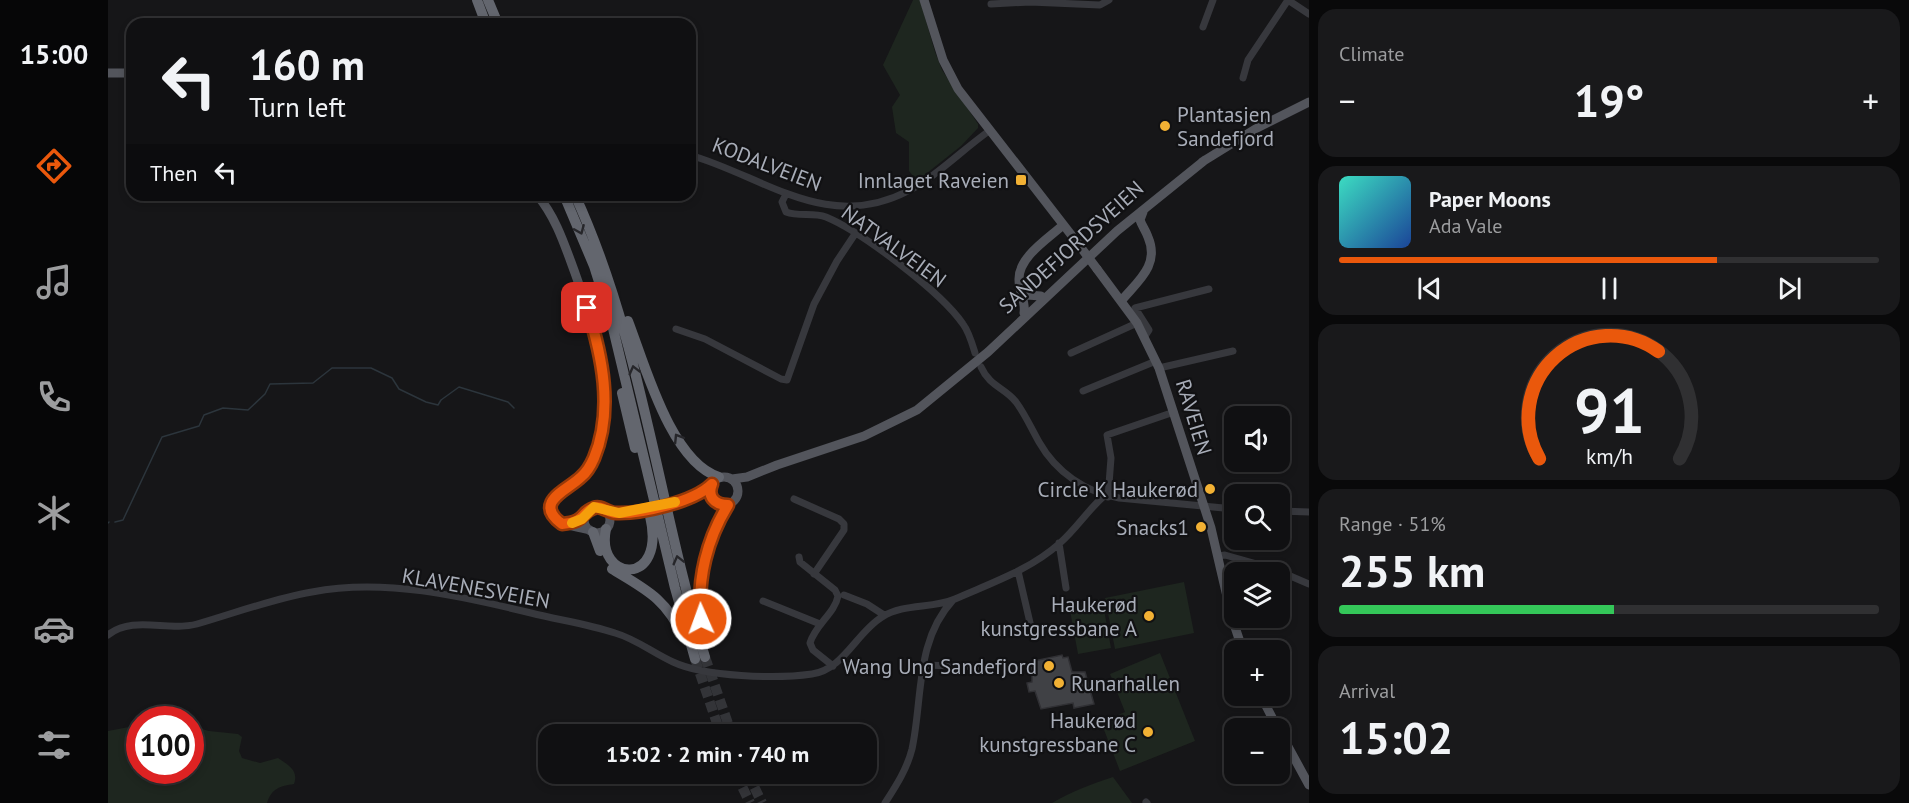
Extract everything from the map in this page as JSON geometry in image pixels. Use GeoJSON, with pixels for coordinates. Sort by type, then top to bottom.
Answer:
{"type":"FeatureCollection","features":[{"type":"Feature","properties":{"kind":"highway"},"geometry":{"type":"LineString","coordinates":[[477,0],[484,18]]}},
{"type":"Feature","properties":{"kind":"highway"},"geometry":{"type":"LineString","coordinates":[[488,0],[496,18]]}},
{"type":"Feature","properties":{"kind":"highway"},"geometry":{"type":"LineString","coordinates":[[566,201],[605,299],[625,373],[675,588],[700,658]]}},
{"type":"Feature","properties":{"kind":"highway"},"geometry":{"type":"LineString","coordinates":[[577,201],[604,266],[627,340],[700,658]]}},
{"type":"Feature","properties":{"kind":"highway"},"geometry":{"type":"LineString","coordinates":[[604,266],[611,272],[646,368],[673,429],[700,467],[716,481]]}},
{"type":"Feature","properties":{"kind":"highway"},"geometry":{"type":"LineString","coordinates":[[605,299],[603,307],[614,345],[620,383],[653,526],[652,554],[639,566],[619,567],[610,561],[605,550],[608,526]]}},
{"type":"Feature","properties":{"kind":"highway"},"geometry":{"type":"LineString","coordinates":[[700,658],[700,582],[707,551],[728,505]]}},
{"type":"Feature","properties":{"kind":"highway"},"geometry":{"type":"LineString","coordinates":[[591,531],[602,558],[608,565],[652,593],[676,621],[700,658]]}},
{"type":"Feature","properties":{"kind":"main road"},"geometry":{"type":"LineString","coordinates":[[924,0],[937,43],[951,77],[989,131],[1066,228]]}},
{"type":"Feature","properties":{"kind":"main road"},"geometry":{"type":"LineString","coordinates":[[108,73],[126,73]]}},
{"type":"Feature","properties":{"kind":"main road","name":"SANDEFJORDSVEIEN"},"geometry":{"type":"LineString","coordinates":[[969,369],[1041,296],[1133,212],[1177,177],[1257,128],[1309,102]]}},
{"type":"Feature","properties":{"kind":"main road","name":"SANDEFJORDSVEIEN"},"geometry":{"type":"LineString","coordinates":[[732,479],[747,477],[864,436],[901,420],[934,398],[969,369],[1145,207],[1205,160]]}},
{"type":"Feature","properties":{"kind":"main road"},"geometry":{"type":"LineString","coordinates":[[541,201],[557,225],[577,277],[597,340],[604,384],[602,423],[593,460],[582,477],[558,493],[553,500],[553,513],[562,524],[591,531],[608,526],[641,510]]}},
{"type":"Feature","properties":{"kind":"main road"},"geometry":{"type":"LineString","coordinates":[[1119,297],[1144,276],[1151,261],[1149,239],[1140,220],[1145,207]]}},
{"type":"Feature","properties":{"kind":"main road"},"geometry":{"type":"LineString","coordinates":[[1118,231],[1129,227],[1138,228],[1149,249],[1147,264],[1139,277],[1119,297]]}},
{"type":"Feature","properties":{"kind":"main road"},"geometry":{"type":"LineString","coordinates":[[1041,296],[1027,295],[1024,290],[1022,280],[1024,267],[1066,228]]}},
{"type":"Feature","properties":{"kind":"main road"},"geometry":{"type":"LineString","coordinates":[[1024,313],[1024,301],[1018,279],[1020,269],[1027,258],[1066,228]]}},
{"type":"Feature","properties":{"kind":"main road","name":"RAVEIEN"},"geometry":{"type":"LineString","coordinates":[[1066,228],[1137,323],[1158,364],[1204,507],[1239,640]]}},
{"type":"Feature","properties":{"kind":"main road","name":"SANDEFJORDSVEIEN"},"geometry":{"type":"LineString","coordinates":[[738,493],[750,481],[809,454]]}},
{"type":"Feature","properties":{"kind":"main road"},"geometry":{"type":"LineString","coordinates":[[562,524],[575,523],[594,507],[619,513],[684,500],[699,494],[716,481],[732,479],[737,485],[738,493],[735,500],[728,505],[718,504],[713,500],[710,493],[716,481]]}},
{"type":"Feature","properties":{"kind":"main road"},"geometry":{"type":"LineString","coordinates":[[684,500],[713,500]]}},
{"type":"Feature","properties":{"kind":"main road"},"geometry":{"type":"LineString","coordinates":[[606,511],[608,526]]}},
{"type":"Feature","properties":{"kind":"main road"},"geometry":{"type":"LineString","coordinates":[[586,514],[585,523],[591,531]]}},
{"type":"Feature","properties":{"kind":"main road"},"geometry":{"type":"LineString","coordinates":[[1290,750],[1309,784]]}},
{"type":"Feature","properties":{"kind":"street"},"geometry":{"type":"LineString","coordinates":[[991,4],[1030,2],[1100,5],[1109,0]]}},
{"type":"Feature","properties":{"kind":"street"},"geometry":{"type":"LineString","coordinates":[[1203,27],[1212,0]]}},
{"type":"Feature","properties":{"kind":"street"},"geometry":{"type":"LineString","coordinates":[[1243,78],[1248,60],[1288,0],[1309,14]]}},
{"type":"Feature","properties":{"kind":"street","name":"KODALVEIEN"},"geometry":{"type":"LineString","coordinates":[[696,157],[786,194],[831,206],[865,206],[888,200],[918,185],[989,131]]}},
{"type":"Feature","properties":{"kind":"street","name":"NATVALVEIEN"},"geometry":{"type":"LineString","coordinates":[[786,194],[782,202],[786,212],[823,216],[855,234],[913,275],[955,314],[968,332],[975,353]]}},
{"type":"Feature","properties":{"kind":"street"},"geometry":{"type":"LineString","coordinates":[[676,329],[705,339],[787,380],[814,304],[837,261],[855,234]]}},
{"type":"Feature","properties":{"kind":"street","name":"RAVEIEN"},"geometry":{"type":"LineString","coordinates":[[1145,336],[1149,330],[1135,308],[1209,289]]}},
{"type":"Feature","properties":{"kind":"street"},"geometry":{"type":"LineString","coordinates":[[1071,353],[1137,323]]}},
{"type":"Feature","properties":{"kind":"street","name":"RAVEIEN"},"geometry":{"type":"LineString","coordinates":[[1158,364],[1233,351]]}},
{"type":"Feature","properties":{"kind":"street"},"geometry":{"type":"LineString","coordinates":[[1083,390],[1158,364]]}},
{"type":"Feature","properties":{"kind":"street"},"geometry":{"type":"LineString","coordinates":[[981,367],[992,384],[1013,399],[1040,443],[1056,464],[1075,481],[1106,496],[1157,504],[1224,508]]}},
{"type":"Feature","properties":{"kind":"street"},"geometry":{"type":"LineString","coordinates":[[799,557],[800,562],[835,590],[838,596],[835,604],[819,624],[811,645],[813,650],[833,666],[868,628],[884,615],[953,600],[1035,562],[1059,543],[1106,496],[1111,458],[1107,435],[1174,412]]}},
{"type":"Feature","properties":{"kind":"street"},"geometry":{"type":"LineString","coordinates":[[794,499],[839,519],[844,524],[844,530],[814,574]]}},
{"type":"Feature","properties":{"kind":"street"},"geometry":{"type":"LineString","coordinates":[[1290,511],[1309,512]]}},
{"type":"Feature","properties":{"kind":"street"},"geometry":{"type":"LineString","coordinates":[[1059,543],[1066,588]]}},
{"type":"Feature","properties":{"kind":"street"},"geometry":{"type":"LineString","coordinates":[[1218,556],[1225,555],[1274,569],[1309,584]]}},
{"type":"Feature","properties":{"kind":"street"},"geometry":{"type":"LineString","coordinates":[[1018,571],[1030,627]]}},
{"type":"Feature","properties":{"kind":"street","name":"KLAVENESVEIEN"},"geometry":{"type":"LineString","coordinates":[[108,635],[129,625],[179,627],[197,624],[281,598],[313,591],[372,588],[453,596],[603,629],[622,635],[673,662],[694,669],[770,676],[814,674],[833,666]]}},
{"type":"Feature","properties":{"kind":"street"},"geometry":{"type":"LineString","coordinates":[[844,595],[867,604],[884,615]]}},
{"type":"Feature","properties":{"kind":"street"},"geometry":{"type":"LineString","coordinates":[[885,803],[905,769],[912,749],[923,664],[933,629],[953,600]]}},
{"type":"Feature","properties":{"kind":"street"},"geometry":{"type":"LineString","coordinates":[[763,601],[819,624]]}},
{"type":"Feature","properties":{"kind":"street"},"geometry":{"type":"LineString","coordinates":[[923,664],[989,667]]}},
{"type":"Feature","properties":{"kind":"shaded area"},"geometry":{"type":"Polygon","coordinates":[[[913,0],[920,0],[942,70],[978,124],[978,128],[961,146],[917,181],[909,171],[909,142],[896,133],[892,107],[900,95],[883,65],[913,0]]]}},
{"type":"Feature","properties":{"kind":"shaded area","name":"Haukerød kunstgressbane A"},"geometry":{"type":"Polygon","coordinates":[[[1184,582],[1194,633],[1115,649],[1105,598],[1184,582]]]}},
{"type":"Feature","properties":{"kind":"shaded area"},"geometry":{"type":"Polygon","coordinates":[[[1102,599],[1111,648],[1078,654],[1069,605],[1102,599]]]}},
{"type":"Feature","properties":{"kind":"shaded area","name":"Haukerød kunstgressbane C"},"geometry":{"type":"Polygon","coordinates":[[[1160,653],[1195,741],[1120,771],[1101,722],[1125,712],[1110,674],[1160,653]]]}},
{"type":"Feature","properties":{"kind":"shaded area"},"geometry":{"type":"Polygon","coordinates":[[[126,728],[126,784],[204,784],[204,730],[238,734],[242,737],[239,751],[242,758],[260,763],[278,758],[294,771],[294,784],[277,789],[271,794],[267,803],[108,803],[108,731],[126,728]]]}},
{"type":"Feature","properties":{"kind":"shaded area"},"geometry":{"type":"Polygon","coordinates":[[[1113,777],[1132,803],[1052,803],[1066,795],[1113,777]]]}},
{"type":"Feature","properties":{"kind":"building","name":"Runarhallen"},"geometry":{"type":"Polygon","coordinates":[[[1062,655],[1063,658],[1068,657],[1072,672],[1085,672],[1094,704],[1074,708],[1073,703],[1041,709],[1035,691],[1029,692],[1027,683],[1032,682],[1032,677],[1029,662],[1062,655]]]}},
{"type":"Feature","properties":{"kind":"waterway"},"geometry":{"type":"LineString","coordinates":[[115,522],[123,520],[162,437],[199,426],[204,415],[223,408],[248,410],[265,394],[270,384],[313,383],[332,368],[371,368],[392,378],[399,389],[426,402],[438,405],[441,400],[459,387],[508,402],[514,408]]}},
{"type":"Feature","properties":{"kind":"tunnel"},"geometry":{"type":"LineString","coordinates":[[705,657],[728,724]]}},
{"type":"Feature","properties":{"kind":"tunnel"},"geometry":{"type":"LineString","coordinates":[[695,659],[717,724]]}},
{"type":"Feature","properties":{"kind":"tunnel"},"geometry":{"type":"LineString","coordinates":[[741,784],[750,803]]}},
{"type":"Feature","properties":{"kind":"tunnel"},"geometry":{"type":"LineString","coordinates":[[753,784],[762,803]]}},
{"type":"Feature","properties":{"kind":"slow traffic"},"geometry":{"type":"LineString","coordinates":[[572,523],[582,519],[594,507],[619,513],[675,502]]}},
{"type":"Feature","properties":{"kind":"place","name":"Plantasjen Sandefjord"},"geometry":{"type":"Point","coordinates":[1165,126]}},
{"type":"Feature","properties":{"kind":"place","name":"Innlaget Raveien"},"geometry":{"type":"Point","coordinates":[1021,180]}},
{"type":"Feature","properties":{"kind":"place","name":"Circle K Haukerød"},"geometry":{"type":"Point","coordinates":[1210,489]}},
{"type":"Feature","properties":{"kind":"place","name":"Snacks1"},"geometry":{"type":"Point","coordinates":[1201,527]}},
{"type":"Feature","properties":{"kind":"place","name":"Haukerød kunstgressbane A"},"geometry":{"type":"Point","coordinates":[1149,616]}},
{"type":"Feature","properties":{"kind":"place","name":"Wang Ung Sandefjord"},"geometry":{"type":"Point","coordinates":[1049,666]}},
{"type":"Feature","properties":{"kind":"place","name":"Runarhallen"},"geometry":{"type":"Point","coordinates":[1059,683]}},
{"type":"Feature","properties":{"kind":"place","name":"Haukerød kunstgressbane C"},"geometry":{"type":"Point","coordinates":[1148,732]}},
{"type":"Feature","properties":{"kind":"route"},"geometry":{"type":"LineString","coordinates":[[587,308],[603,369],[604,411],[601,434],[590,466],[582,477],[555,496],[552,504],[553,513],[562,524],[575,523],[594,507],[601,507],[612,513],[641,510],[684,500],[699,494],[712,484],[710,493],[713,500],[721,505],[728,505],[707,551],[700,582],[701,619]]}}]}
